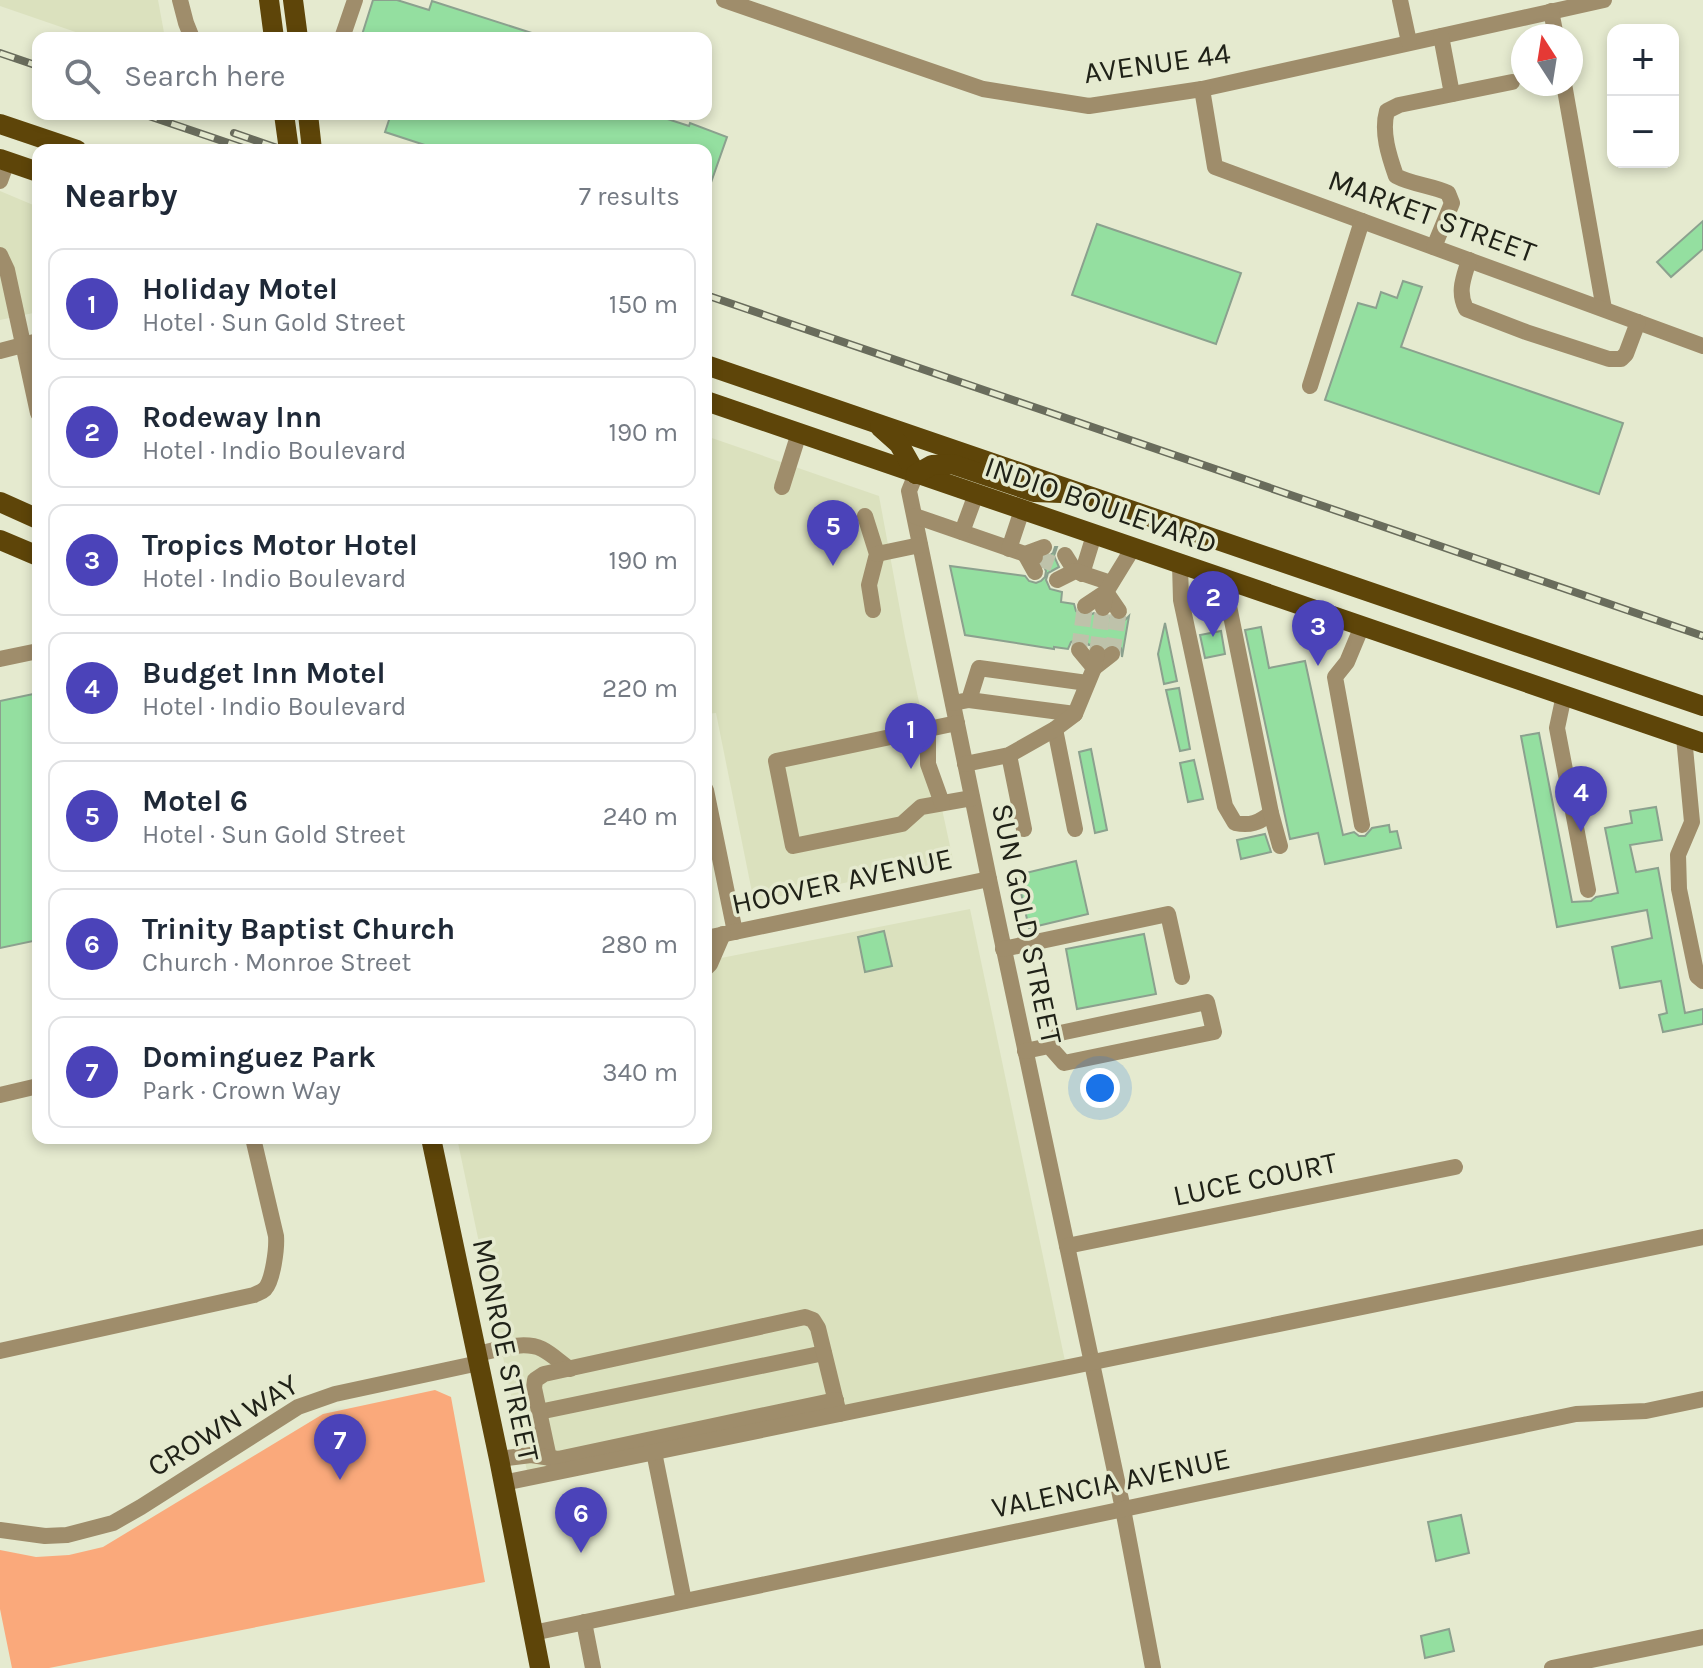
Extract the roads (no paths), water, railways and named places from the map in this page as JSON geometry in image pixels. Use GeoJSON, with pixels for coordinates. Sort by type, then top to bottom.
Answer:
{"type":"FeatureCollection","features":[{"type":"Feature","properties":{"kind":"main road"},"geometry":{"type":"LineString","coordinates":[[294,7],[297,32]]}},
{"type":"Feature","properties":{"kind":"main road"},"geometry":{"type":"LineString","coordinates":[[270,8],[273,32]]}},
{"type":"Feature","properties":{"kind":"main road"},"geometry":{"type":"LineString","coordinates":[[285,120],[288,144]]}},
{"type":"Feature","properties":{"kind":"main road"},"geometry":{"type":"LineString","coordinates":[[309,120],[311,144]]}},
{"type":"Feature","properties":{"kind":"main road"},"geometry":{"type":"LineString","coordinates":[[0,124],[59,144]]}},
{"type":"Feature","properties":{"kind":"main road"},"geometry":{"type":"LineString","coordinates":[[2,167],[32,171]]}},
{"type":"Feature","properties":{"kind":"main road","name":"INDIO BOULEVARD"},"geometry":{"type":"LineString","coordinates":[[712,367],[1703,706]]}},
{"type":"Feature","properties":{"kind":"main road","name":"INDIO BOULEVARD"},"geometry":{"type":"LineString","coordinates":[[712,403],[1694,740]]}},
{"type":"Feature","properties":{"kind":"main road"},"geometry":{"type":"LineString","coordinates":[[875,422],[899,444],[916,474],[932,465],[952,464],[1034,492],[1085,494]]}},
{"type":"Feature","properties":{"kind":"main road"},"geometry":{"type":"LineString","coordinates":[[0,502],[32,516]]}},
{"type":"Feature","properties":{"kind":"main road"},"geometry":{"type":"LineString","coordinates":[[0,540],[32,553]]}},
{"type":"Feature","properties":{"kind":"main road","name":"MONROE STREET"},"geometry":{"type":"LineString","coordinates":[[432,1144],[540,1668]]}},
{"type":"Feature","properties":{"kind":"street"},"geometry":{"type":"LineString","coordinates":[[180,0],[190,32]]}},
{"type":"Feature","properties":{"kind":"street"},"geometry":{"type":"LineString","coordinates":[[344,32],[355,0]]}},
{"type":"Feature","properties":{"kind":"street","name":"AVENUE 44"},"geometry":{"type":"LineString","coordinates":[[724,0],[983,89],[1089,106],[1202,89],[1604,0]]}},
{"type":"Feature","properties":{"kind":"street"},"geometry":{"type":"LineString","coordinates":[[1400,0],[1409,42]]}},
{"type":"Feature","properties":{"kind":"street"},"geometry":{"type":"LineString","coordinates":[[1551,11],[1554,24]]}},
{"type":"Feature","properties":{"kind":"street"},"geometry":{"type":"LineString","coordinates":[[1441,36],[1452,94]]}},
{"type":"Feature","properties":{"kind":"street"},"geometry":{"type":"LineString","coordinates":[[1434,247],[1452,203],[1448,193],[1411,184],[1396,176],[1384,123],[1387,111],[1399,105],[1511,82]]}},
{"type":"Feature","properties":{"kind":"street","name":"MARKET STREET"},"geometry":{"type":"LineString","coordinates":[[1202,89],[1215,167],[1703,346]]}},
{"type":"Feature","properties":{"kind":"street"},"geometry":{"type":"LineString","coordinates":[[1566,96],[1604,309]]}},
{"type":"Feature","properties":{"kind":"street"},"geometry":{"type":"LineString","coordinates":[[1310,386],[1362,221]]}},
{"type":"Feature","properties":{"kind":"street"},"geometry":{"type":"LineString","coordinates":[[0,255],[31,343],[0,351]]}},
{"type":"Feature","properties":{"kind":"street"},"geometry":{"type":"LineString","coordinates":[[1469,260],[1460,289],[1466,309],[1526,332],[1609,359],[1621,359],[1626,354],[1638,322]]}},
{"type":"Feature","properties":{"kind":"street"},"geometry":{"type":"LineString","coordinates":[[782,487],[799,433]]}},
{"type":"Feature","properties":{"kind":"street","name":"SUN GOLD STREET"},"geometry":{"type":"LineString","coordinates":[[916,474],[909,491],[961,701],[957,723],[965,764],[1123,1509],[1153,1668]]}},
{"type":"Feature","properties":{"kind":"street"},"geometry":{"type":"LineString","coordinates":[[962,532],[976,494]]}},
{"type":"Feature","properties":{"kind":"street"},"geometry":{"type":"LineString","coordinates":[[915,516],[1030,556],[1022,510]]}},
{"type":"Feature","properties":{"kind":"street"},"geometry":{"type":"LineString","coordinates":[[865,516],[877,554],[869,585],[873,610]]}},
{"type":"Feature","properties":{"kind":"street"},"geometry":{"type":"LineString","coordinates":[[1094,535],[1068,569],[1110,599]]}},
{"type":"Feature","properties":{"kind":"street"},"geometry":{"type":"LineString","coordinates":[[877,554],[920,545]]}},
{"type":"Feature","properties":{"kind":"street"},"geometry":{"type":"LineString","coordinates":[[1110,599],[1133,548]]}},
{"type":"Feature","properties":{"kind":"street"},"geometry":{"type":"LineString","coordinates":[[1180,564],[1181,600],[1225,806],[1235,823],[1246,825],[1260,821],[1271,813]]}},
{"type":"Feature","properties":{"kind":"street"},"geometry":{"type":"LineString","coordinates":[[1233,582],[1229,606],[1280,846]]}},
{"type":"Feature","properties":{"kind":"street"},"geometry":{"type":"LineString","coordinates":[[1085,606],[1110,599]]}},
{"type":"Feature","properties":{"kind":"street"},"geometry":{"type":"LineString","coordinates":[[1362,626],[1347,662],[1335,677],[1362,825]]}},
{"type":"Feature","properties":{"kind":"street"},"geometry":{"type":"LineString","coordinates":[[1079,650],[1098,664]]}},
{"type":"Feature","properties":{"kind":"street"},"geometry":{"type":"LineString","coordinates":[[0,659],[32,652]]}},
{"type":"Feature","properties":{"kind":"street"},"geometry":{"type":"LineString","coordinates":[[1075,714],[961,701],[979,668],[1098,664]]}},
{"type":"Feature","properties":{"kind":"street"},"geometry":{"type":"LineString","coordinates":[[965,764],[1009,755],[1075,714],[1098,664]]}},
{"type":"Feature","properties":{"kind":"street"},"geometry":{"type":"LineString","coordinates":[[1564,695],[1557,728],[1588,890]]}},
{"type":"Feature","properties":{"kind":"street"},"geometry":{"type":"LineString","coordinates":[[957,723],[776,761],[793,846],[902,824],[921,807],[972,798]]}},
{"type":"Feature","properties":{"kind":"street"},"geometry":{"type":"LineString","coordinates":[[928,729],[928,764],[942,803]]}},
{"type":"Feature","properties":{"kind":"street"},"geometry":{"type":"LineString","coordinates":[[1055,729],[1075,829]]}},
{"type":"Feature","properties":{"kind":"street"},"geometry":{"type":"LineString","coordinates":[[1694,740],[1692,822],[1678,855],[1679,889],[1697,976],[1703,981]]}},
{"type":"Feature","properties":{"kind":"street"},"geometry":{"type":"LineString","coordinates":[[1009,755],[1024,829]]}},
{"type":"Feature","properties":{"kind":"street"},"geometry":{"type":"LineString","coordinates":[[712,848],[721,935],[712,959]]}},
{"type":"Feature","properties":{"kind":"street","name":"HOOVER AVENUE"},"geometry":{"type":"LineString","coordinates":[[721,935],[989,879]]}},
{"type":"Feature","properties":{"kind":"street"},"geometry":{"type":"LineString","coordinates":[[1003,949],[1168,914],[1182,977]]}},
{"type":"Feature","properties":{"kind":"street"},"geometry":{"type":"LineString","coordinates":[[1025,1051],[1049,1046],[1060,1033],[1207,1002],[1214,1032],[1064,1063],[1049,1046]]}},
{"type":"Feature","properties":{"kind":"street"},"geometry":{"type":"LineString","coordinates":[[1164,1012],[1170,1041]]}},
{"type":"Feature","properties":{"kind":"street"},"geometry":{"type":"LineString","coordinates":[[0,1095],[32,1087]]}},
{"type":"Feature","properties":{"kind":"street"},"geometry":{"type":"LineString","coordinates":[[0,1351],[239,1299],[263,1291],[268,1285],[277,1247],[254,1144]]}},
{"type":"Feature","properties":{"kind":"street","name":"LUCE COURT"},"geometry":{"type":"LineString","coordinates":[[1067,1246],[1455,1167]]}},
{"type":"Feature","properties":{"kind":"street"},"geometry":{"type":"LineString","coordinates":[[499,1459],[531,1455],[558,1459],[1091,1362],[1703,1237]]}},
{"type":"Feature","properties":{"kind":"street"},"geometry":{"type":"LineString","coordinates":[[549,1458],[534,1388],[535,1380],[544,1374],[805,1317],[813,1320],[818,1328],[837,1407]]}},
{"type":"Feature","properties":{"kind":"street","name":"CROWN WAY"},"geometry":{"type":"LineString","coordinates":[[0,1530],[45,1536],[67,1535],[113,1523],[298,1407],[335,1394],[478,1359],[517,1346],[541,1349],[570,1369]]}},
{"type":"Feature","properties":{"kind":"street"},"geometry":{"type":"LineString","coordinates":[[539,1412],[824,1353]]}},
{"type":"Feature","properties":{"kind":"street","name":"VALENCIA AVENUE"},"geometry":{"type":"LineString","coordinates":[[533,1633],[1576,1414],[1646,1411],[1703,1399]]}},
{"type":"Feature","properties":{"kind":"street"},"geometry":{"type":"LineString","coordinates":[[503,1483],[654,1452],[837,1407]]}},
{"type":"Feature","properties":{"kind":"street"},"geometry":{"type":"LineString","coordinates":[[654,1452],[684,1601]]}},
{"type":"Feature","properties":{"kind":"street"},"geometry":{"type":"LineString","coordinates":[[584,1622],[593,1668]]}},
{"type":"Feature","properties":{"kind":"street"},"geometry":{"type":"LineString","coordinates":[[1552,1668],[1703,1637]]}},
{"type":"Feature","properties":{"kind":"tunnel"},"geometry":{"type":"LineString","coordinates":[[1038,558],[1060,566]]}},
{"type":"Feature","properties":{"kind":"tunnel"},"geometry":{"type":"LineString","coordinates":[[1079,650],[1085,606]]}},
{"type":"Feature","properties":{"kind":"tunnel"},"geometry":{"type":"LineString","coordinates":[[1097,653],[1103,608]]}},
{"type":"Feature","properties":{"kind":"tunnel"},"geometry":{"type":"LineString","coordinates":[[1112,654],[1119,611]]}},
{"type":"Feature","properties":{"kind":"railway"},"geometry":{"type":"LineString","coordinates":[[0,53],[32,64]]}},
{"type":"Feature","properties":{"kind":"railway"},"geometry":{"type":"LineString","coordinates":[[161,120],[231,144]]}},
{"type":"Feature","properties":{"kind":"railway"},"geometry":{"type":"LineString","coordinates":[[234,133],[266,144]]}},
{"type":"Feature","properties":{"kind":"railway"},"geometry":{"type":"LineString","coordinates":[[712,297],[1703,636]]}},
{"type":"Feature","properties":{"kind":"place","name":"Motel 6"},"geometry":{"type":"Point","coordinates":[833,566]}},
{"type":"Feature","properties":{"kind":"place","name":"Rodeway Inn"},"geometry":{"type":"Point","coordinates":[1213,637]}},
{"type":"Feature","properties":{"kind":"place","name":"Tropics Motor Hotel"},"geometry":{"type":"Point","coordinates":[1318,666]}},
{"type":"Feature","properties":{"kind":"place","name":"Holiday Motel"},"geometry":{"type":"Point","coordinates":[911,769]}},
{"type":"Feature","properties":{"kind":"place","name":"Budget Inn Motel"},"geometry":{"type":"Point","coordinates":[1581,832]}},
{"type":"Feature","properties":{"kind":"place","name":"Dominguez Park"},"geometry":{"type":"Point","coordinates":[340,1480]}},
{"type":"Feature","properties":{"kind":"place","name":"Trinity Baptist Church"},"geometry":{"type":"Point","coordinates":[581,1553]}}]}
